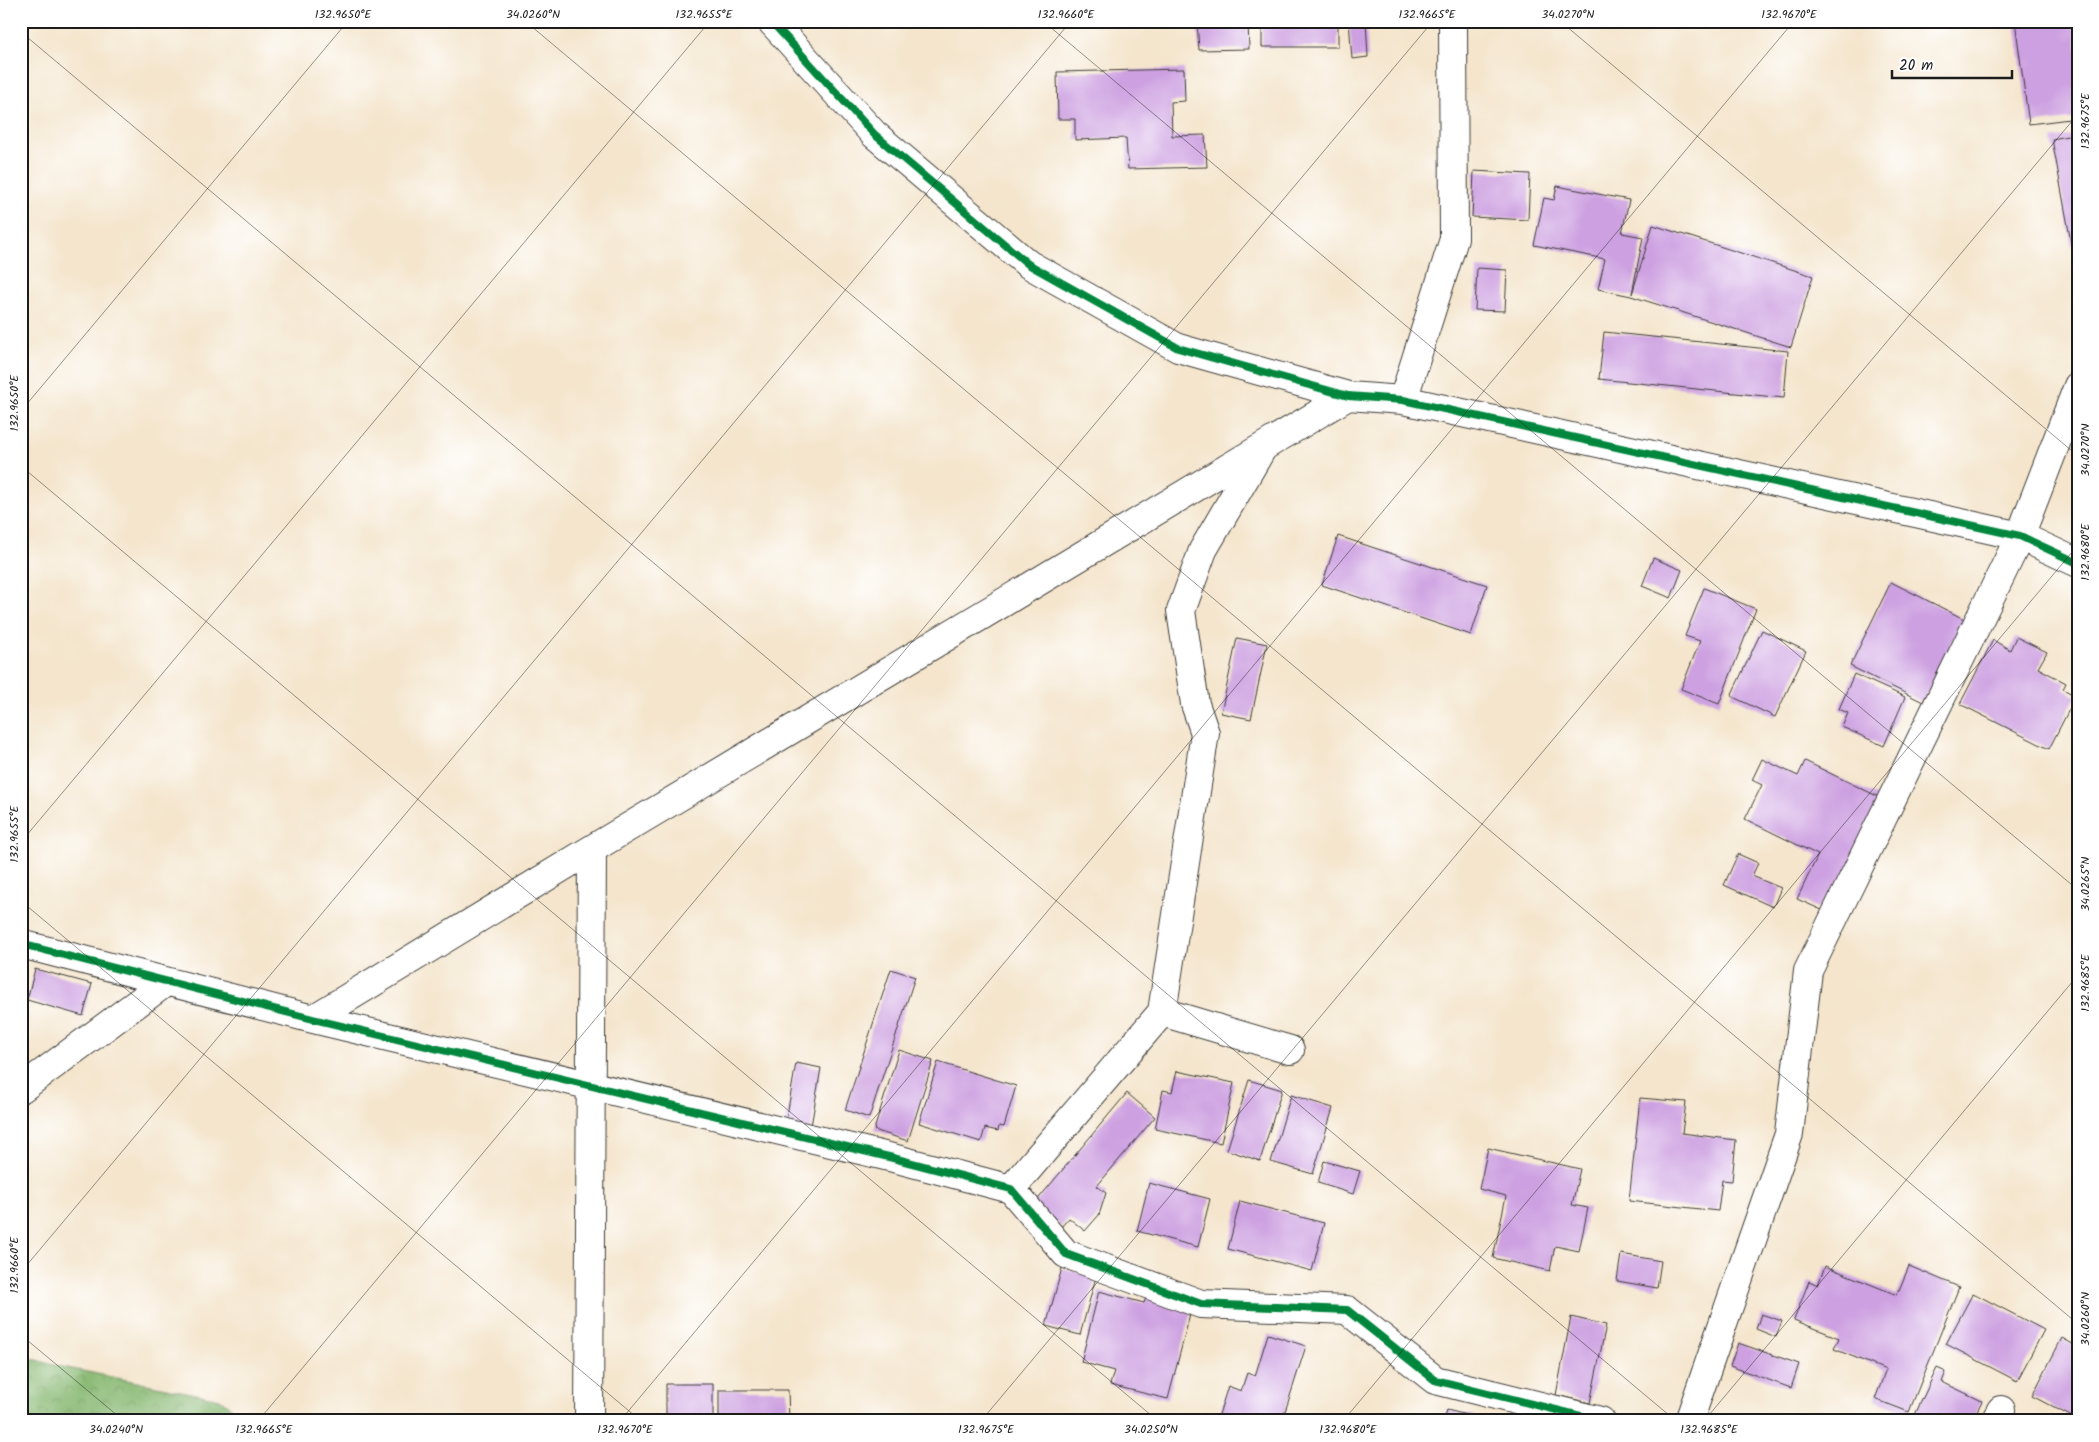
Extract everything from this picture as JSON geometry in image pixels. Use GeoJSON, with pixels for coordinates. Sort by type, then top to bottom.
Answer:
{"type":"FeatureCollection","features":[{"type":"Feature","properties":{"kind":"street"},"geometry":{"type":"LineString","coordinates":[[771,21],[874,134],[1028,264],[1178,348],[1348,396],[1403,400],[2020,536],[2078,563]]}},
{"type":"Feature","properties":{"kind":"street"},"geometry":{"type":"LineString","coordinates":[[1403,400],[1454,239],[1453,21]]}},
{"type":"Feature","properties":{"kind":"street"},"geometry":{"type":"LineString","coordinates":[[1689,1421],[1789,1134],[1808,972],[2020,536],[2078,386]]}},
{"type":"Feature","properties":{"kind":"street"},"geometry":{"type":"LineString","coordinates":[[313,1019],[592,848],[1348,396]]}},
{"type":"Feature","properties":{"kind":"street"},"geometry":{"type":"LineString","coordinates":[[1011,1189],[1162,1012],[1205,733],[1195,704],[1182,611],[1203,550],[1262,448]]}},
{"type":"Feature","properties":{"kind":"street"},"geometry":{"type":"LineString","coordinates":[[589,1421],[592,848]]}},
{"type":"Feature","properties":{"kind":"street"},"geometry":{"type":"LineString","coordinates":[[21,944],[313,1019],[893,1158],[1011,1189],[1066,1254],[1201,1304],[1347,1310],[1435,1380],[1601,1421]]}},
{"type":"Feature","properties":{"kind":"street"},"geometry":{"type":"LineString","coordinates":[[21,1089],[166,982]]}},
{"type":"Feature","properties":{"kind":"street"},"geometry":{"type":"LineString","coordinates":[[1162,1012],[1290,1050]]}},
{"type":"Feature","properties":{"kind":"green space"},"geometry":{"type":"Polygon","coordinates":[[[21,1355],[53,1365],[220,1399],[247,1421],[21,1421],[21,1355]]]}},
{"type":"Feature","properties":{"kind":"building"},"geometry":{"type":"Polygon","coordinates":[[[1197,21],[1248,21],[1249,49],[1199,50],[1197,21]]]}},
{"type":"Feature","properties":{"kind":"building"},"geometry":{"type":"Polygon","coordinates":[[[1262,21],[1338,21],[1338,47],[1262,47],[1262,21]]]}},
{"type":"Feature","properties":{"kind":"building"},"geometry":{"type":"Polygon","coordinates":[[[1349,21],[1366,21],[1368,57],[1352,59],[1349,21]]]}},
{"type":"Feature","properties":{"kind":"building"},"geometry":{"type":"Polygon","coordinates":[[[2015,21],[2074,21],[2078,54],[2078,118],[2029,124],[2015,21]]]}},
{"type":"Feature","properties":{"kind":"building"},"geometry":{"type":"Polygon","coordinates":[[[1184,69],[1185,101],[1171,102],[1172,136],[1205,135],[1207,167],[1128,169],[1126,138],[1075,140],[1075,119],[1058,119],[1057,72],[1184,69]]]}},
{"type":"Feature","properties":{"kind":"building"},"geometry":{"type":"Polygon","coordinates":[[[2078,134],[2078,247],[2072,248],[2052,139],[2078,134]]]}},
{"type":"Feature","properties":{"kind":"building"},"geometry":{"type":"Polygon","coordinates":[[[1474,171],[1530,174],[1528,220],[1472,217],[1474,171]]]}},
{"type":"Feature","properties":{"kind":"building"},"geometry":{"type":"Polygon","coordinates":[[[1557,186],[1629,200],[1622,233],[1643,237],[1632,294],[1653,225],[1813,276],[1791,347],[1631,296],[1598,289],[1605,259],[1534,245],[1544,198],[1554,200],[1557,186]]]}},
{"type":"Feature","properties":{"kind":"building"},"geometry":{"type":"Polygon","coordinates":[[[1477,268],[1507,270],[1505,311],[1475,310],[1477,268]]]}},
{"type":"Feature","properties":{"kind":"building"},"geometry":{"type":"Polygon","coordinates":[[[1604,332],[1788,351],[1784,398],[1599,379],[1604,332]]]}},
{"type":"Feature","properties":{"kind":"building"},"geometry":{"type":"Polygon","coordinates":[[[1338,536],[1487,585],[1471,635],[1322,585],[1338,536]]]}},
{"type":"Feature","properties":{"kind":"building"},"geometry":{"type":"Polygon","coordinates":[[[1653,558],[1682,570],[1671,598],[1642,586],[1653,558]]]}},
{"type":"Feature","properties":{"kind":"building"},"geometry":{"type":"Polygon","coordinates":[[[1891,582],[1964,619],[1923,702],[1850,666],[1891,582]]]}},
{"type":"Feature","properties":{"kind":"building"},"geometry":{"type":"Polygon","coordinates":[[[1704,588],[1756,609],[1719,704],[1681,689],[1700,641],[1685,636],[1704,588]]]}},
{"type":"Feature","properties":{"kind":"building"},"geometry":{"type":"Polygon","coordinates":[[[1762,630],[1806,651],[1775,717],[1731,696],[1762,630]]]}},
{"type":"Feature","properties":{"kind":"building"},"geometry":{"type":"Polygon","coordinates":[[[2016,637],[2047,652],[2038,668],[2066,683],[2063,689],[2076,696],[2049,749],[1960,704],[1993,640],[2010,650],[2016,637]]]}},
{"type":"Feature","properties":{"kind":"building"},"geometry":{"type":"Polygon","coordinates":[[[1237,638],[1267,644],[1251,719],[1221,713],[1237,638]]]}},
{"type":"Feature","properties":{"kind":"building"},"geometry":{"type":"Polygon","coordinates":[[[1854,674],[1905,697],[1884,746],[1842,727],[1848,713],[1839,709],[1854,674]]]}},
{"type":"Feature","properties":{"kind":"building"},"geometry":{"type":"Polygon","coordinates":[[[1762,759],[1798,776],[1805,761],[1885,800],[1831,914],[1797,899],[1818,855],[1745,819],[1762,785],[1752,780],[1762,759]]]}},
{"type":"Feature","properties":{"kind":"building"},"geometry":{"type":"Polygon","coordinates":[[[1738,854],[1758,863],[1752,876],[1781,888],[1773,907],[1724,885],[1738,854]]]}},
{"type":"Feature","properties":{"kind":"building"},"geometry":{"type":"Polygon","coordinates":[[[35,969],[92,984],[83,1016],[27,1000],[35,969]]]}},
{"type":"Feature","properties":{"kind":"building"},"geometry":{"type":"Polygon","coordinates":[[[891,969],[915,977],[869,1118],[845,1110],[891,969]]]}},
{"type":"Feature","properties":{"kind":"building"},"geometry":{"type":"Polygon","coordinates":[[[899,1050],[933,1061],[908,1141],[874,1130],[899,1050]]]}},
{"type":"Feature","properties":{"kind":"building"},"geometry":{"type":"Polygon","coordinates":[[[938,1062],[1016,1086],[1004,1127],[999,1126],[998,1131],[985,1128],[981,1142],[919,1123],[938,1062]]]}},
{"type":"Feature","properties":{"kind":"building"},"geometry":{"type":"Polygon","coordinates":[[[796,1063],[821,1068],[810,1132],[785,1127],[796,1063]]]}},
{"type":"Feature","properties":{"kind":"building"},"geometry":{"type":"Polygon","coordinates":[[[1177,1071],[1234,1083],[1221,1143],[1155,1129],[1163,1090],[1172,1092],[1177,1071]]]}},
{"type":"Feature","properties":{"kind":"building"},"geometry":{"type":"Polygon","coordinates":[[[1249,1080],[1282,1090],[1260,1161],[1227,1150],[1249,1080]]]}},
{"type":"Feature","properties":{"kind":"building"},"geometry":{"type":"Polygon","coordinates":[[[1127,1093],[1155,1117],[1097,1186],[1106,1193],[1099,1215],[1085,1231],[1069,1218],[1061,1227],[1034,1204],[1127,1093]]]}},
{"type":"Feature","properties":{"kind":"building"},"geometry":{"type":"Polygon","coordinates":[[[1291,1095],[1333,1108],[1313,1174],[1271,1162],[1291,1095]]]}},
{"type":"Feature","properties":{"kind":"building"},"geometry":{"type":"Polygon","coordinates":[[[1640,1098],[1686,1102],[1682,1133],[1736,1140],[1732,1181],[1722,1180],[1718,1211],[1629,1201],[1640,1098]]]}},
{"type":"Feature","properties":{"kind":"building"},"geometry":{"type":"Polygon","coordinates":[[[1488,1148],[1580,1169],[1572,1205],[1588,1208],[1579,1251],[1555,1246],[1550,1271],[1493,1258],[1506,1196],[1479,1189],[1488,1148]]]}},
{"type":"Feature","properties":{"kind":"building"},"geometry":{"type":"Polygon","coordinates":[[[1324,1161],[1360,1171],[1353,1194],[1318,1183],[1324,1161]]]}},
{"type":"Feature","properties":{"kind":"building"},"geometry":{"type":"Polygon","coordinates":[[[1149,1183],[1210,1199],[1198,1247],[1137,1231],[1149,1183]]]}},
{"type":"Feature","properties":{"kind":"building"},"geometry":{"type":"Polygon","coordinates":[[[1240,1201],[1324,1223],[1312,1271],[1228,1249],[1240,1201]]]}},
{"type":"Feature","properties":{"kind":"building"},"geometry":{"type":"Polygon","coordinates":[[[1621,1254],[1661,1261],[1657,1288],[1617,1281],[1621,1254]]]}},
{"type":"Feature","properties":{"kind":"building"},"geometry":{"type":"Polygon","coordinates":[[[1825,1266],[1897,1295],[1909,1266],[1959,1287],[1909,1412],[1875,1399],[1886,1370],[1834,1349],[1839,1338],[1794,1320],[1809,1281],[1818,1285],[1825,1266]]]}},
{"type":"Feature","properties":{"kind":"building"},"geometry":{"type":"Polygon","coordinates":[[[1062,1268],[1096,1277],[1080,1335],[1046,1326],[1062,1268]]]}},
{"type":"Feature","properties":{"kind":"building"},"geometry":{"type":"Polygon","coordinates":[[[1099,1291],[1144,1303],[1147,1295],[1192,1307],[1168,1399],[1110,1385],[1114,1371],[1081,1362],[1099,1291]]]}},
{"type":"Feature","properties":{"kind":"building"},"geometry":{"type":"Polygon","coordinates":[[[1973,1293],[2044,1330],[2017,1381],[1946,1344],[1973,1293]]]}},
{"type":"Feature","properties":{"kind":"building"},"geometry":{"type":"Polygon","coordinates":[[[1761,1314],[1782,1321],[1776,1337],[1756,1329],[1761,1314]]]}},
{"type":"Feature","properties":{"kind":"building"},"geometry":{"type":"Polygon","coordinates":[[[1571,1317],[1606,1325],[1590,1403],[1556,1395],[1571,1317]]]}},
{"type":"Feature","properties":{"kind":"building"},"geometry":{"type":"Polygon","coordinates":[[[1268,1334],[1306,1346],[1282,1421],[1217,1421],[1228,1386],[1241,1391],[1247,1373],[1255,1376],[1268,1334]]]}},
{"type":"Feature","properties":{"kind":"building"},"geometry":{"type":"Polygon","coordinates":[[[2062,1338],[2078,1347],[2078,1420],[2032,1396],[2062,1338]]]}},
{"type":"Feature","properties":{"kind":"building"},"geometry":{"type":"Polygon","coordinates":[[[1738,1343],[1799,1364],[1791,1388],[1730,1366],[1738,1343]]]}},
{"type":"Feature","properties":{"kind":"building"},"geometry":{"type":"Polygon","coordinates":[[[1937,1368],[1946,1372],[1942,1382],[1982,1401],[1972,1421],[1912,1421],[1937,1368]]]}},
{"type":"Feature","properties":{"kind":"building"},"geometry":{"type":"Polygon","coordinates":[[[666,1384],[713,1384],[713,1421],[666,1421],[666,1384]]]}},
{"type":"Feature","properties":{"kind":"building"},"geometry":{"type":"Polygon","coordinates":[[[719,1390],[788,1390],[789,1421],[719,1421],[719,1390]]]}},
{"type":"Feature","properties":{"kind":"building"},"geometry":{"type":"Polygon","coordinates":[[[1447,1410],[1487,1420],[1487,1421],[1444,1421],[1447,1410]]]}},
{"type":"Feature","properties":{"kind":"cycle path"},"geometry":{"type":"LineString","coordinates":[[771,21],[874,134],[1028,264],[1178,348],[1348,396],[1403,400],[2020,536],[2078,563]]}},
{"type":"Feature","properties":{"kind":"cycle path"},"geometry":{"type":"LineString","coordinates":[[21,944],[313,1019],[893,1158],[1011,1189],[1066,1254],[1201,1304],[1347,1310],[1435,1380],[1601,1421]]}}]}
